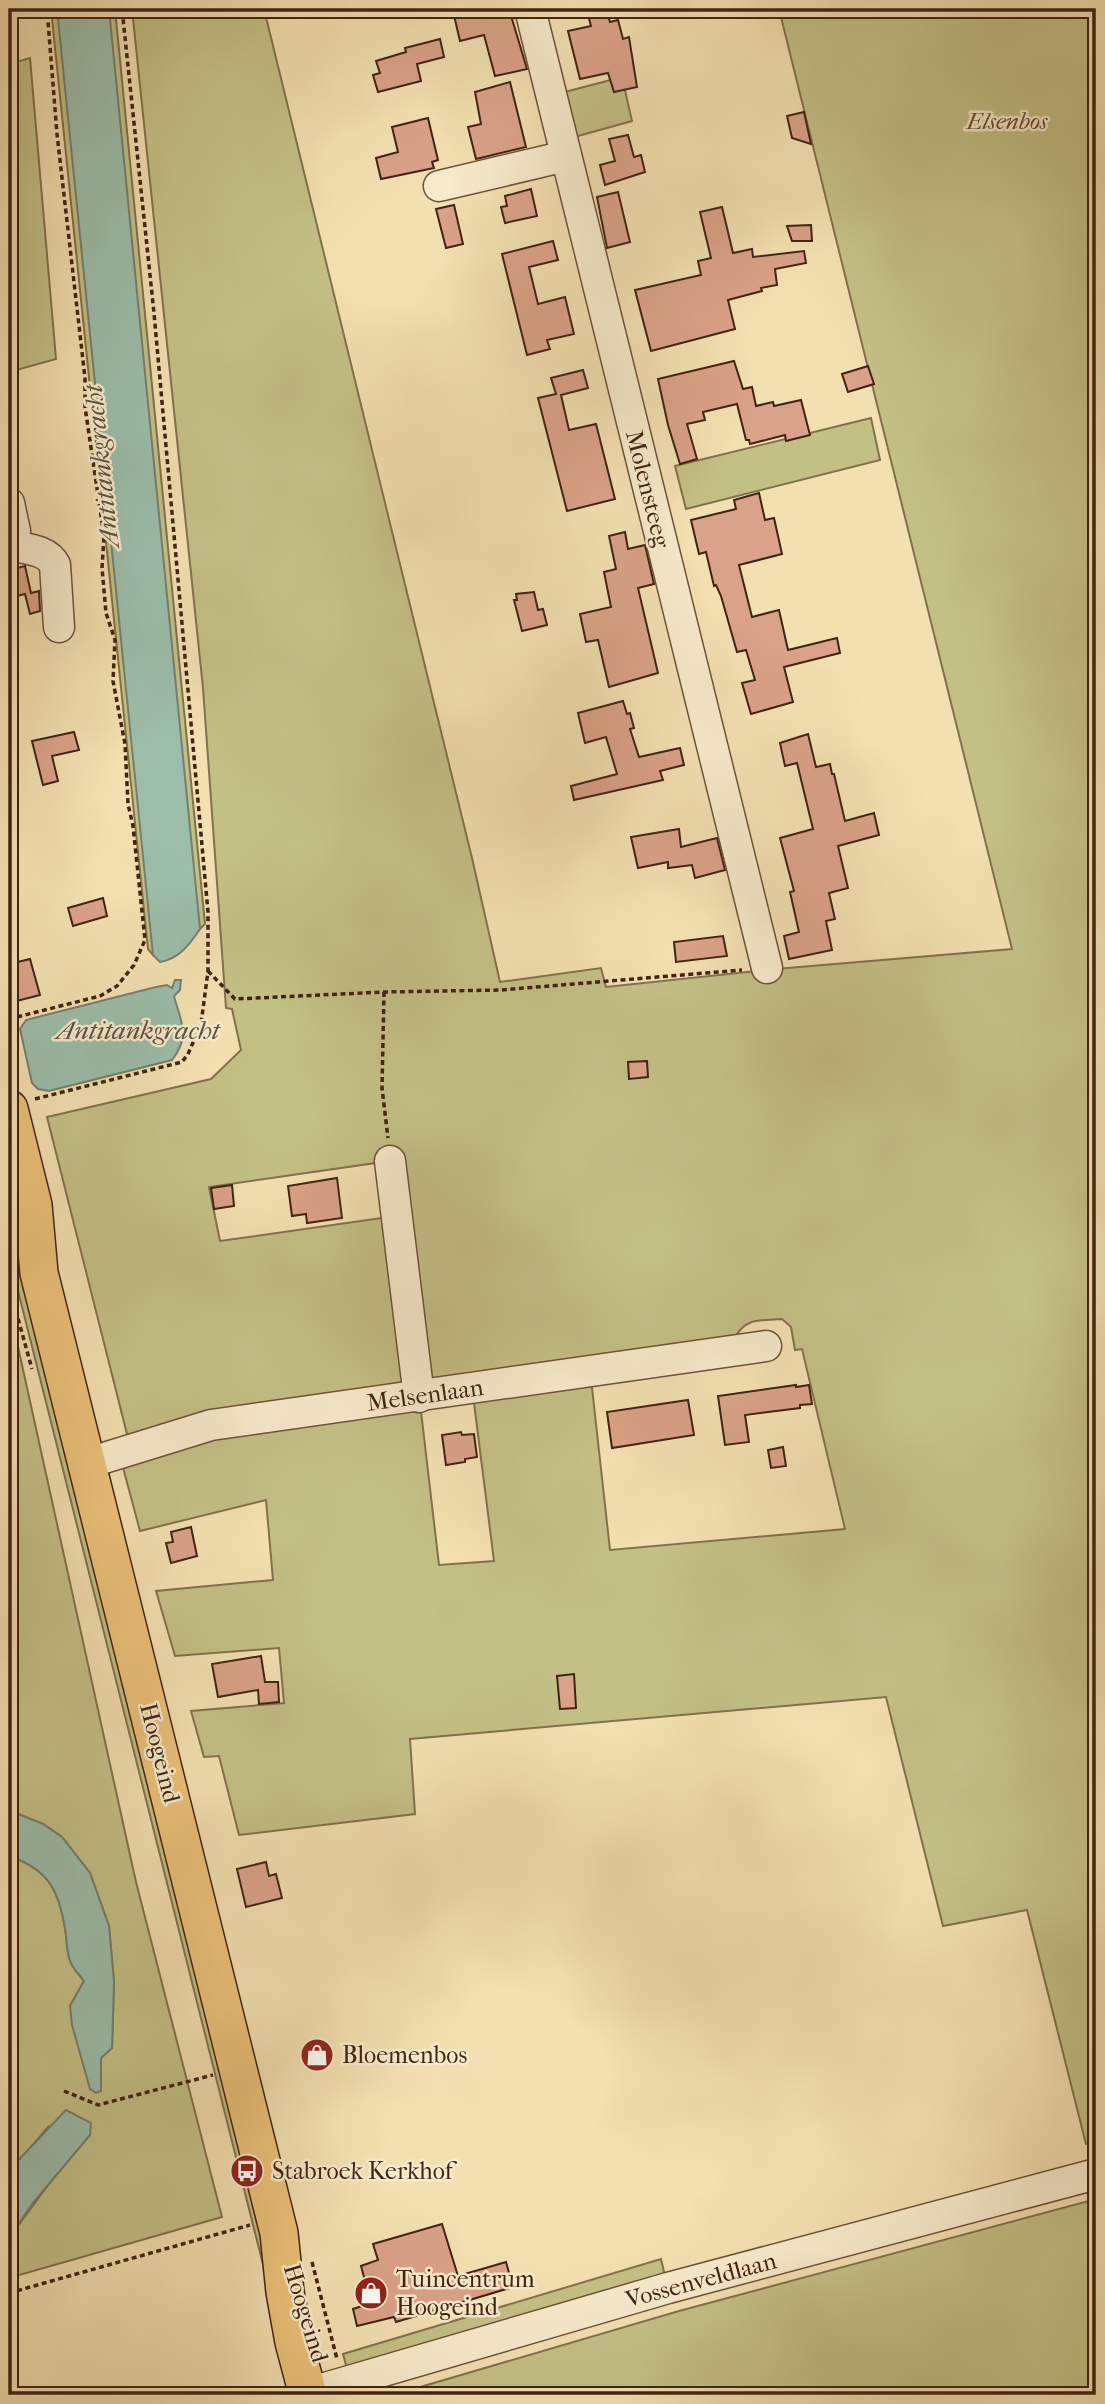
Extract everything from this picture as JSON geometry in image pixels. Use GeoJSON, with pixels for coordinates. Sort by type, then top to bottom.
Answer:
{"type":"FeatureCollection","features":[{"type":"Feature","properties":{"kind":"main road","name":"Hoogeind"},"geometry":{"type":"LineString","coordinates":[[16,1115],[33,1205],[39,1273]]}},
{"type":"Feature","properties":{"kind":"main road","name":"Hoogeind"},"geometry":{"type":"LineString","coordinates":[[9,1193],[18,1225],[39,1273],[238,2068],[259,2161],[264,2229],[285,2292],[295,2342],[319,2392]]}},
{"type":"Feature","properties":{"kind":"street","name":"Molensteeg"},"geometry":{"type":"LineString","coordinates":[[530,9],[767,968]]}},
{"type":"Feature","properties":{"kind":"street"},"geometry":{"type":"LineString","coordinates":[[439,186],[566,156]]}},
{"type":"Feature","properties":{"kind":"street"},"geometry":{"type":"LineString","coordinates":[[9,503],[15,531],[9,545],[45,554],[55,565],[59,627]]}},
{"type":"Feature","properties":{"kind":"street"},"geometry":{"type":"LineString","coordinates":[[390,1161],[419,1397]]}},
{"type":"Feature","properties":{"kind":"street","name":"Melsenlaan"},"geometry":{"type":"LineString","coordinates":[[88,1463],[211,1425],[766,1346]]}},
{"type":"Feature","properties":{"kind":"street","name":"Vossenveldlaan"},"geometry":{"type":"LineString","coordinates":[[319,2392],[668,2288],[1096,2174]]}},
{"type":"Feature","properties":{"kind":"path"},"geometry":{"type":"LineString","coordinates":[[9,1019],[100,996],[117,986],[134,965],[145,940],[133,826],[128,804],[125,744],[113,681],[115,640],[106,613],[102,568],[104,536],[85,407],[85,378],[57,134],[47,9]]}},
{"type":"Feature","properties":{"kind":"path"},"geometry":{"type":"LineString","coordinates":[[9,1063],[16,1115],[182,1062],[201,1024],[208,971],[209,929],[156,327],[122,9]]}},
{"type":"Feature","properties":{"kind":"path"},"geometry":{"type":"LineString","coordinates":[[208,971],[235,999],[501,990],[767,968]]}},
{"type":"Feature","properties":{"kind":"path"},"geometry":{"type":"LineString","coordinates":[[384,992],[382,1088],[390,1161]]}},
{"type":"Feature","properties":{"kind":"path"},"geometry":{"type":"LineString","coordinates":[[64,2091],[99,2105],[238,2068]]}},
{"type":"Feature","properties":{"kind":"path"},"geometry":{"type":"LineString","coordinates":[[9,2293],[264,2229]]}},
{"type":"Feature","properties":{"kind":"green space"},"geometry":{"type":"Polygon","coordinates":[[[51,9],[63,9],[158,947],[153,955],[148,949],[51,9]]]}},
{"type":"Feature","properties":{"kind":"green space"},"geometry":{"type":"Polygon","coordinates":[[[104,9],[115,9],[205,924],[200,929],[194,923],[104,9]]]}},
{"type":"Feature","properties":{"kind":"green space","name":"Elsenbos"},"geometry":{"type":"Polygon","coordinates":[[[132,9],[264,9],[500,982],[601,968],[606,987],[1012,949],[779,9],[1096,9],[1096,2141],[1086,2144],[1027,1910],[943,1926],[886,1697],[410,1739],[415,1814],[239,1835],[219,1756],[204,1757],[191,1711],[284,1703],[279,1648],[175,1656],[156,1591],[273,1580],[266,1500],[140,1531],[121,1460],[200,1433],[420,1403],[439,1565],[494,1561],[473,1395],[591,1379],[610,1550],[845,1529],[802,1349],[795,1350],[791,1327],[782,1319],[749,1323],[735,1337],[129,1442],[47,1117],[211,1079],[241,1050],[232,1009],[226,1008],[203,688],[132,9]],[[390,1161],[209,1187],[220,1241],[396,1216],[390,1161]]]}},
{"type":"Feature","properties":{"kind":"green space"},"geometry":{"type":"Polygon","coordinates":[[[30,58],[56,359],[9,372],[9,64],[30,58]]]}},
{"type":"Feature","properties":{"kind":"green space"},"geometry":{"type":"Polygon","coordinates":[[[622,77],[632,121],[571,138],[561,93],[622,77]]]}},
{"type":"Feature","properties":{"kind":"green space"},"geometry":{"type":"Polygon","coordinates":[[[871,418],[880,460],[686,509],[675,466],[871,418]]]}},
{"type":"Feature","properties":{"kind":"green space"},"geometry":{"type":"Polygon","coordinates":[[[9,1222],[22,1256],[279,2284],[282,2340],[9,1255],[9,1222]]]}},
{"type":"Feature","properties":{"kind":"green space"},"geometry":{"type":"Polygon","coordinates":[[[9,1306],[136,1882],[222,2217],[9,2278],[9,2238],[57,2173],[48,2127],[9,2170],[9,1856],[35,1868],[51,1885],[56,1895],[64,1920],[70,1960],[84,1981],[70,2006],[101,2058],[112,2048],[114,1982],[109,1926],[90,1873],[62,1837],[43,1824],[9,1813],[9,1306]]]}},
{"type":"Feature","properties":{"kind":"green space"},"geometry":{"type":"Polygon","coordinates":[[[1096,2199],[1096,2395],[393,2395],[679,2311],[1096,2199]]]}},
{"type":"Feature","properties":{"kind":"green space"},"geometry":{"type":"Polygon","coordinates":[[[661,2259],[665,2276],[347,2369],[343,2354],[661,2259]]]}},
{"type":"Feature","properties":{"kind":"water","name":"Antitankgracht"},"geometry":{"type":"Polygon","coordinates":[[[57,9],[109,9],[200,929],[178,954],[160,962],[153,955],[57,9]]]}},
{"type":"Feature","properties":{"kind":"water","name":"Antitankgracht"},"geometry":{"type":"Polygon","coordinates":[[[175,980],[181,980],[180,990],[174,996],[183,1036],[172,1060],[49,1091],[38,1089],[32,1083],[20,1029],[26,1020],[156,987],[167,985],[172,988],[175,980]]]}},
{"type":"Feature","properties":{"kind":"water"},"geometry":{"type":"Polygon","coordinates":[[[9,1813],[43,1824],[62,1837],[90,1873],[109,1926],[114,1982],[112,2048],[101,2058],[101,2091],[96,2093],[90,2089],[72,2025],[70,2006],[84,1981],[70,1960],[64,1920],[51,1885],[35,1868],[9,1856],[9,1813]]]}},
{"type":"Feature","properties":{"kind":"water"},"geometry":{"type":"Polygon","coordinates":[[[66,2110],[91,2123],[90,2135],[32,2204],[9,2238],[9,2170],[66,2110]]]}},
{"type":"Feature","properties":{"kind":"building"},"geometry":{"type":"Polygon","coordinates":[[[509,9],[527,69],[495,76],[484,35],[460,41],[453,11],[509,9]]]}},
{"type":"Feature","properties":{"kind":"building"},"geometry":{"type":"Polygon","coordinates":[[[606,9],[610,22],[618,20],[623,39],[629,37],[637,87],[614,92],[608,73],[580,79],[568,31],[591,26],[587,11],[606,9]]]}},
{"type":"Feature","properties":{"kind":"building"},"geometry":{"type":"Polygon","coordinates":[[[440,39],[444,57],[417,64],[421,81],[378,92],[373,75],[380,73],[376,61],[406,52],[405,48],[440,39]]]}},
{"type":"Feature","properties":{"kind":"building"},"geometry":{"type":"Polygon","coordinates":[[[510,82],[526,147],[476,159],[468,127],[481,124],[475,92],[510,82]]]}},
{"type":"Feature","properties":{"kind":"building"},"geometry":{"type":"Polygon","coordinates":[[[804,112],[811,144],[792,138],[787,116],[804,112]]]}},
{"type":"Feature","properties":{"kind":"building"},"geometry":{"type":"Polygon","coordinates":[[[428,118],[438,160],[432,162],[434,168],[381,179],[376,158],[398,152],[392,127],[428,118]]]}},
{"type":"Feature","properties":{"kind":"building"},"geometry":{"type":"Polygon","coordinates":[[[628,135],[634,157],[641,155],[645,172],[605,185],[600,165],[615,161],[609,139],[628,135]]]}},
{"type":"Feature","properties":{"kind":"building"},"geometry":{"type":"Polygon","coordinates":[[[531,189],[537,216],[505,223],[501,207],[507,206],[505,196],[531,189]]]}},
{"type":"Feature","properties":{"kind":"building"},"geometry":{"type":"Polygon","coordinates":[[[618,192],[630,242],[607,248],[597,197],[618,192]]]}},
{"type":"Feature","properties":{"kind":"building"},"geometry":{"type":"Polygon","coordinates":[[[454,205],[463,244],[446,248],[436,209],[454,205]]]}},
{"type":"Feature","properties":{"kind":"building"},"geometry":{"type":"Polygon","coordinates":[[[722,207],[733,253],[752,249],[753,257],[804,251],[806,263],[775,269],[777,285],[728,300],[735,329],[651,351],[635,290],[701,275],[698,261],[711,258],[700,212],[722,207]]]}},
{"type":"Feature","properties":{"kind":"building"},"geometry":{"type":"Polygon","coordinates":[[[811,225],[812,241],[792,241],[787,226],[811,225]]]}},
{"type":"Feature","properties":{"kind":"building"},"geometry":{"type":"Polygon","coordinates":[[[553,241],[558,260],[529,267],[538,304],[565,297],[574,334],[547,340],[550,349],[527,355],[502,254],[553,241]]]}},
{"type":"Feature","properties":{"kind":"building"},"geometry":{"type":"Polygon","coordinates":[[[734,361],[743,389],[752,387],[756,406],[773,402],[774,406],[801,400],[810,435],[786,441],[785,435],[750,444],[749,440],[746,440],[737,404],[703,412],[705,420],[687,424],[697,459],[680,464],[658,379],[734,361]]]}},
{"type":"Feature","properties":{"kind":"building"},"geometry":{"type":"Polygon","coordinates":[[[868,366],[874,384],[848,392],[842,374],[868,366]]]}},
{"type":"Feature","properties":{"kind":"building"},"geometry":{"type":"Polygon","coordinates":[[[583,370],[588,388],[561,395],[569,430],[596,424],[615,499],[567,511],[538,398],[556,394],[551,378],[583,370]]]}},
{"type":"Feature","properties":{"kind":"building"},"geometry":{"type":"Polygon","coordinates":[[[759,493],[765,520],[774,518],[782,554],[739,565],[752,617],[779,610],[788,650],[837,638],[840,653],[784,667],[793,702],[751,714],[742,683],[755,680],[746,650],[737,652],[721,596],[716,585],[714,586],[706,552],[699,554],[691,520],[736,509],[734,500],[759,493]]]}},
{"type":"Feature","properties":{"kind":"building"},"geometry":{"type":"Polygon","coordinates":[[[625,532],[628,549],[645,545],[654,584],[638,588],[658,673],[609,687],[598,640],[586,642],[580,614],[611,607],[604,572],[616,569],[609,536],[625,532]]]}},
{"type":"Feature","properties":{"kind":"building"},"geometry":{"type":"Polygon","coordinates":[[[25,566],[31,593],[39,591],[40,611],[30,614],[25,594],[9,598],[9,570],[25,566]]]}},
{"type":"Feature","properties":{"kind":"building"},"geometry":{"type":"Polygon","coordinates":[[[534,592],[538,610],[543,609],[547,625],[522,631],[514,600],[517,600],[516,594],[534,592]]]}},
{"type":"Feature","properties":{"kind":"building"},"geometry":{"type":"Polygon","coordinates":[[[623,701],[627,714],[630,713],[634,728],[630,729],[639,757],[680,748],[684,765],[660,771],[663,780],[574,800],[571,786],[617,774],[606,737],[585,743],[578,713],[623,701]]]}},
{"type":"Feature","properties":{"kind":"building"},"geometry":{"type":"Polygon","coordinates":[[[74,732],[79,750],[52,756],[58,781],[43,785],[32,741],[74,732]]]}},
{"type":"Feature","properties":{"kind":"building"},"geometry":{"type":"Polygon","coordinates":[[[808,734],[816,767],[830,764],[845,821],[874,813],[879,835],[838,846],[848,888],[829,893],[835,919],[826,921],[832,950],[789,959],[784,936],[799,932],[790,892],[794,891],[780,838],[813,829],[797,763],[785,766],[780,743],[808,734]]]}},
{"type":"Feature","properties":{"kind":"building"},"geometry":{"type":"Polygon","coordinates":[[[679,829],[681,847],[717,838],[725,870],[695,878],[692,865],[668,868],[668,862],[638,868],[631,837],[679,829]]]}},
{"type":"Feature","properties":{"kind":"building"},"geometry":{"type":"Polygon","coordinates":[[[103,898],[107,916],[73,926],[68,908],[103,898]]]}},
{"type":"Feature","properties":{"kind":"building"},"geometry":{"type":"Polygon","coordinates":[[[723,936],[727,956],[676,962],[674,942],[723,936]]]}},
{"type":"Feature","properties":{"kind":"building"},"geometry":{"type":"Polygon","coordinates":[[[30,959],[40,995],[9,1003],[9,964],[30,959]]]}},
{"type":"Feature","properties":{"kind":"building"},"geometry":{"type":"Polygon","coordinates":[[[647,1061],[648,1077],[629,1079],[628,1062],[647,1061]]]}},
{"type":"Feature","properties":{"kind":"building"},"geometry":{"type":"Polygon","coordinates":[[[337,1178],[342,1218],[307,1223],[306,1214],[292,1216],[288,1186],[337,1178]]]}},
{"type":"Feature","properties":{"kind":"building"},"geometry":{"type":"Polygon","coordinates":[[[232,1185],[234,1206],[214,1209],[211,1188],[232,1185]]]}},
{"type":"Feature","properties":{"kind":"building"},"geometry":{"type":"Polygon","coordinates":[[[809,1385],[812,1404],[745,1415],[749,1442],[725,1445],[718,1396],[809,1385]]]}},
{"type":"Feature","properties":{"kind":"building"},"geometry":{"type":"Polygon","coordinates":[[[688,1400],[694,1435],[612,1448],[607,1412],[688,1400]]]}},
{"type":"Feature","properties":{"kind":"building"},"geometry":{"type":"Polygon","coordinates":[[[461,1432],[462,1435],[474,1434],[477,1457],[446,1465],[442,1435],[461,1432]]]}},
{"type":"Feature","properties":{"kind":"building"},"geometry":{"type":"Polygon","coordinates":[[[783,1447],[786,1466],[771,1468],[768,1450],[783,1447]]]}},
{"type":"Feature","properties":{"kind":"building"},"geometry":{"type":"Polygon","coordinates":[[[191,1527],[197,1556],[171,1563],[166,1543],[173,1542],[171,1532],[191,1527]]]}},
{"type":"Feature","properties":{"kind":"building"},"geometry":{"type":"Polygon","coordinates":[[[261,1656],[265,1682],[278,1682],[279,1702],[259,1704],[258,1690],[218,1697],[212,1664],[261,1656]]]}},
{"type":"Feature","properties":{"kind":"building"},"geometry":{"type":"Polygon","coordinates":[[[574,1674],[576,1708],[560,1709],[557,1676],[574,1674]]]}},
{"type":"Feature","properties":{"kind":"building"},"geometry":{"type":"Polygon","coordinates":[[[266,1862],[269,1876],[276,1874],[282,1898],[246,1907],[237,1869],[266,1862]]]}},
{"type":"Feature","properties":{"kind":"building"},"geometry":{"type":"Polygon","coordinates":[[[442,2224],[458,2276],[506,2262],[513,2287],[396,2322],[394,2317],[357,2326],[353,2309],[371,2303],[361,2266],[378,2260],[373,2244],[442,2224]]]}},
{"type":"Feature","properties":{"kind":"place","name":"Bloemenbos"},"geometry":{"type":"Point","coordinates":[317,2055]}},
{"type":"Feature","properties":{"kind":"place","name":"Stabroek Kerkhof"},"geometry":{"type":"Point","coordinates":[247,2171]}},
{"type":"Feature","properties":{"kind":"place","name":"Tuincentrum Hoogeind"},"geometry":{"type":"Point","coordinates":[371,2293]}}]}
